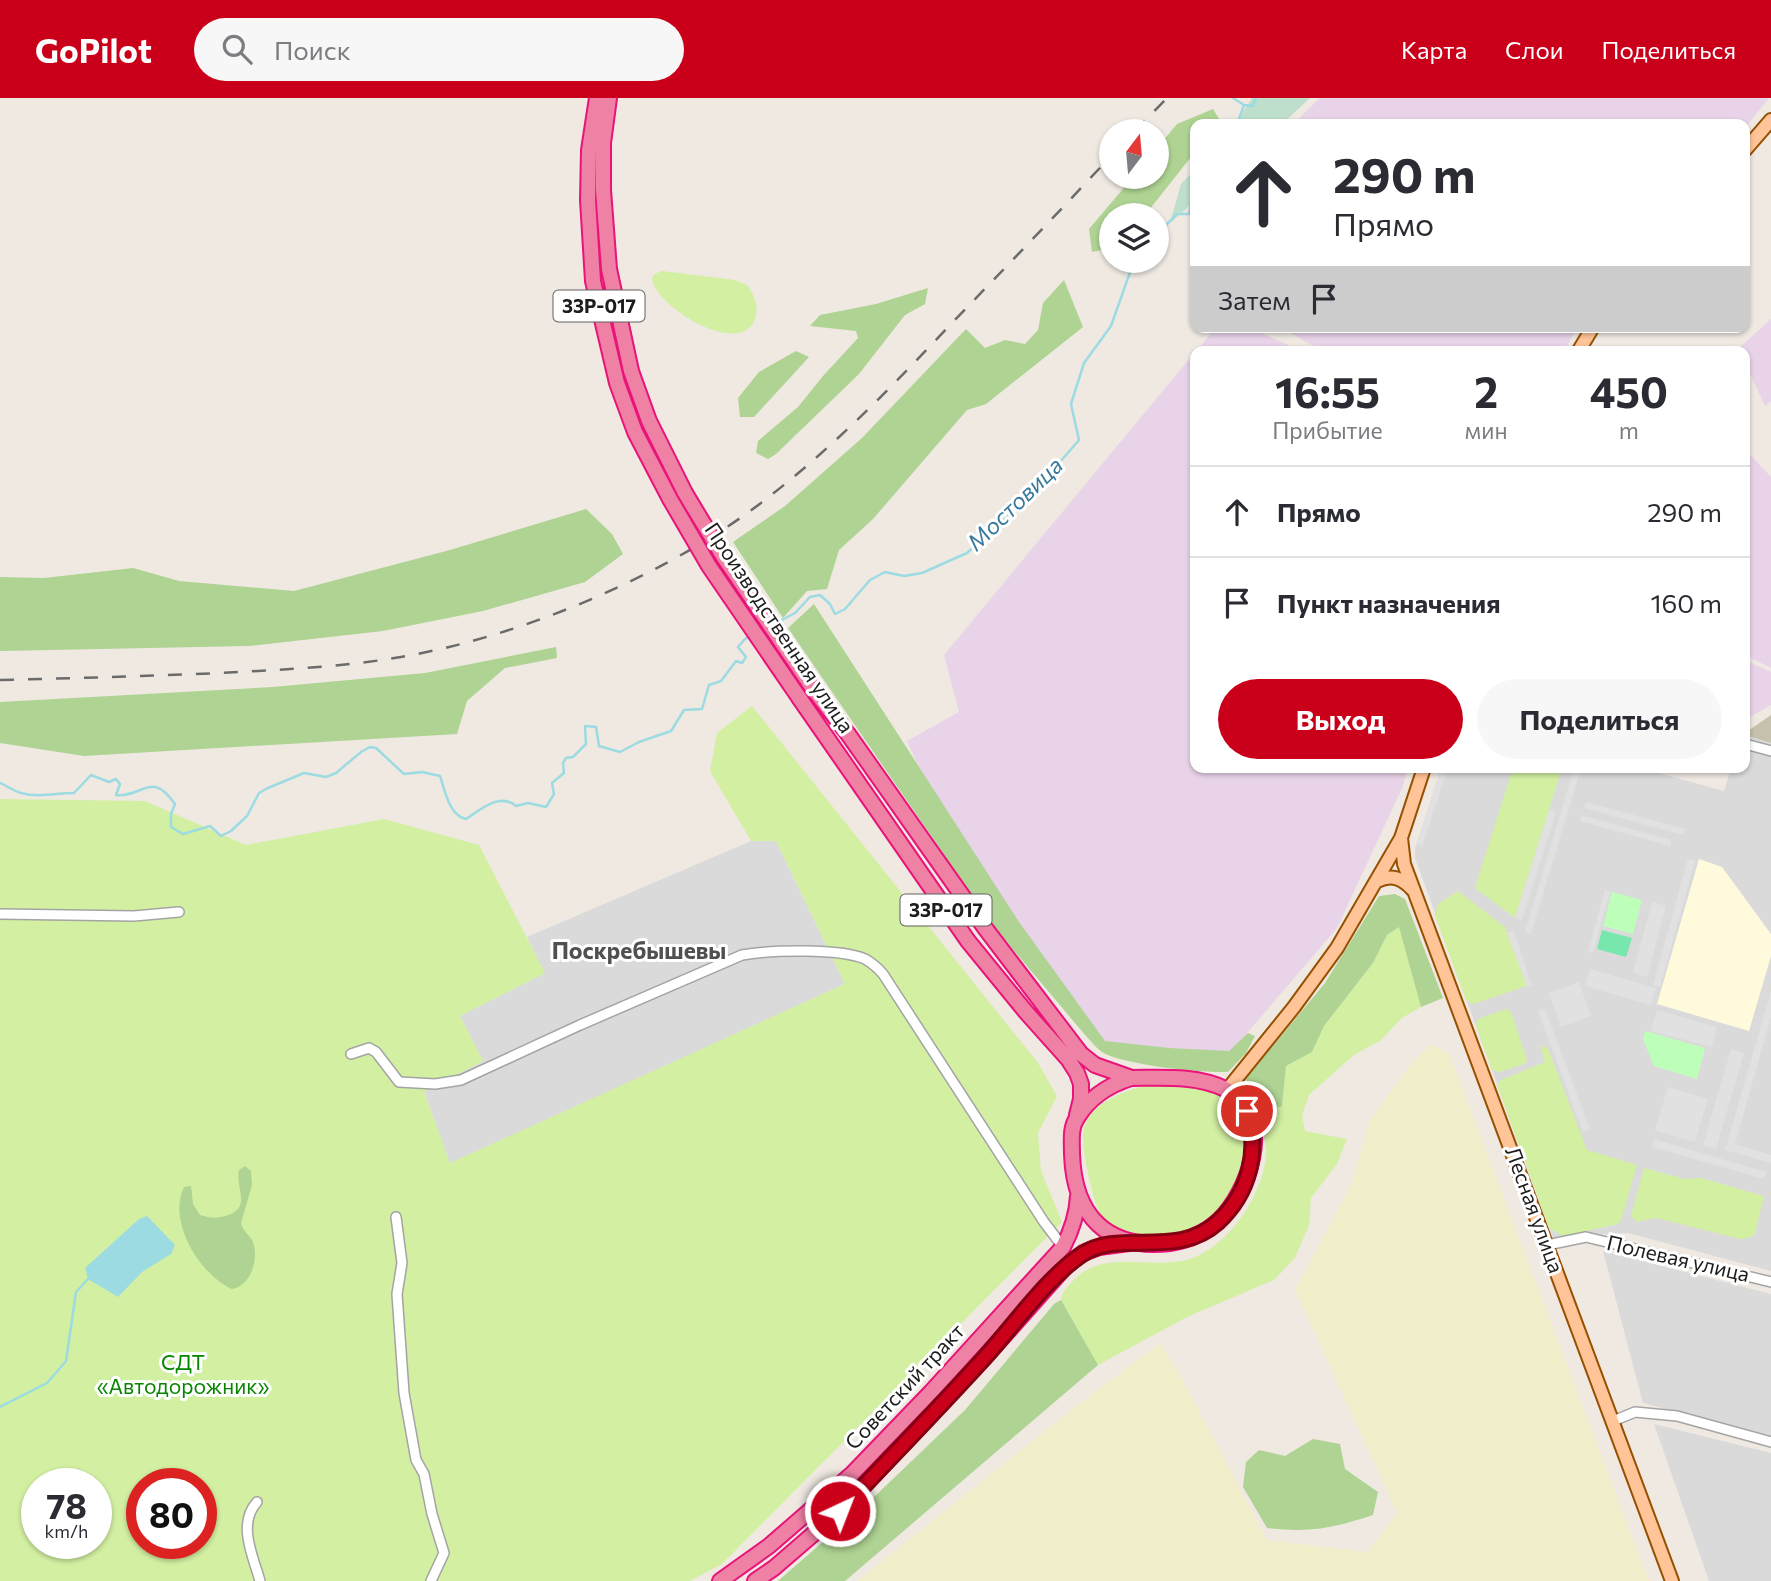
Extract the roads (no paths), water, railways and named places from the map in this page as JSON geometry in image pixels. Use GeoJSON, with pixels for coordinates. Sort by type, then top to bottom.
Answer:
{"type":"FeatureCollection","features":[{"type":"Feature","properties":{"kind":"highway","name":"Производственная улица"},"geometry":{"type":"LineString","coordinates":[[600,99],[609,269],[636,383],[649,421],[685,493],[723,556],[814,690],[985,928],[1081,1054],[1112,1073],[1131,1077]]}},
{"type":"Feature","properties":{"kind":"highway","name":"Производственная улица"},"geometry":{"type":"LineString","coordinates":[[600,99],[589,149],[589,234],[593,281],[617,383],[635,432],[709,566],[800,699],[968,941],[1077,1073],[1081,1084],[1081,1099],[1076,1119]]}},
{"type":"Feature","properties":{"kind":"highway","name":"33Р-017"},"geometry":{"type":"LineString","coordinates":[[1076,1119],[1072,1161],[1078,1191],[1094,1222],[1129,1243],[1158,1244],[1179,1242],[1200,1234],[1217,1223],[1244,1186],[1254,1150],[1253,1129],[1247,1111],[1238,1098],[1227,1090],[1197,1081],[1131,1077]]}},
{"type":"Feature","properties":{"kind":"highway"},"geometry":{"type":"LineString","coordinates":[[1076,1119],[1094,1098],[1114,1083],[1131,1077]]}},
{"type":"Feature","properties":{"kind":"highway","name":"Советский тракт"},"geometry":{"type":"LineString","coordinates":[[720,1581],[769,1546],[852,1474],[989,1329],[1063,1247],[1072,1231],[1077,1212],[1078,1191]]}},
{"type":"Feature","properties":{"kind":"highway","name":"Советский тракт"},"geometry":{"type":"LineString","coordinates":[[755,1581],[840,1511],[985,1357],[1065,1266],[1083,1253],[1099,1247],[1129,1243]]}},
{"type":"Feature","properties":{"kind":"main road"},"geometry":{"type":"LineString","coordinates":[[1750,144],[1771,120]]}},
{"type":"Feature","properties":{"kind":"main road"},"geometry":{"type":"LineString","coordinates":[[1227,1090],[1316,978],[1377,881],[1401,838],[1422,773]]}},
{"type":"Feature","properties":{"kind":"main road","name":"Лесная улица"},"geometry":{"type":"LineString","coordinates":[[1401,838],[1404,864],[1672,1581]]}},
{"type":"Feature","properties":{"kind":"main road"},"geometry":{"type":"LineString","coordinates":[[1377,881],[1384,877],[1395,877],[1408,884],[1415,893]]}},
{"type":"Feature","properties":{"kind":"street"},"geometry":{"type":"LineString","coordinates":[[1750,745],[1771,751]]}},
{"type":"Feature","properties":{"kind":"street"},"geometry":{"type":"LineString","coordinates":[[0,914],[134,916],[179,912]]}},
{"type":"Feature","properties":{"kind":"street"},"geometry":{"type":"LineString","coordinates":[[351,1054],[369,1048],[376,1052],[399,1082],[435,1084],[461,1080],[742,955],[761,951],[853,955],[872,963],[883,974],[1044,1222],[1063,1247]]}},
{"type":"Feature","properties":{"kind":"street"},"geometry":{"type":"LineString","coordinates":[[396,1217],[402,1263],[397,1294],[404,1393],[416,1460],[424,1474],[444,1553],[431,1581]]}},
{"type":"Feature","properties":{"kind":"street","name":"Полевая улица"},"geometry":{"type":"LineString","coordinates":[[1547,1245],[1586,1237],[1771,1282]]}},
{"type":"Feature","properties":{"kind":"street"},"geometry":{"type":"LineString","coordinates":[[1613,1420],[1635,1412],[1677,1416],[1771,1442]]}},
{"type":"Feature","properties":{"kind":"street"},"geometry":{"type":"LineString","coordinates":[[257,1502],[251,1509],[247,1525],[260,1581]]}},
{"type":"Feature","properties":{"kind":"water"},"geometry":{"type":"Polygon","coordinates":[[[147,1216],[175,1245],[171,1254],[142,1272],[118,1297],[88,1279],[85,1268],[139,1219],[147,1216]]]}},
{"type":"Feature","properties":{"kind":"waterway"},"geometry":{"type":"LineString","coordinates":[[1233,98],[1244,105]]}},
{"type":"Feature","properties":{"kind":"waterway","name":"Мостовица"},"geometry":{"type":"LineString","coordinates":[[1239,119],[1244,105],[1253,106],[1256,98]]}},
{"type":"Feature","properties":{"kind":"waterway","name":"Мостовица"},"geometry":{"type":"LineString","coordinates":[[1169,222],[1177,214],[1189,214],[1190,209]]}},
{"type":"Feature","properties":{"kind":"waterway","name":"Мостовица"},"geometry":{"type":"LineString","coordinates":[[776,623],[795,613],[810,597],[820,595],[830,604],[835,614],[845,609],[870,580],[885,572],[904,576],[922,573],[967,553],[1033,493],[1079,440],[1071,404],[1084,363],[1111,326],[1130,273]]}},
{"type":"Feature","properties":{"kind":"waterway","name":"Мостовица"},"geometry":{"type":"LineString","coordinates":[[0,783],[18,792],[34,795],[74,793],[91,775],[109,782],[116,779],[120,784],[116,795],[159,788],[175,804],[171,814],[171,827],[183,834],[210,826],[221,836],[231,831],[247,816],[259,793],[304,773],[326,777],[336,773],[370,747],[376,748],[404,774],[422,772],[440,776],[452,808],[460,817],[466,819],[483,807],[503,801],[516,806],[528,803],[546,807],[554,794],[552,783],[564,773],[563,763],[566,758],[573,757],[586,744],[585,726],[596,727],[599,746],[620,752],[671,731],[684,710],[702,709],[709,685],[721,681],[736,661],[742,663],[746,657],[738,647],[751,635]]}},
{"type":"Feature","properties":{"kind":"waterway"},"geometry":{"type":"LineString","coordinates":[[0,1407],[47,1383],[66,1361],[76,1292],[88,1279]]}},
{"type":"Feature","properties":{"kind":"railway"},"geometry":{"type":"LineString","coordinates":[[1147,119],[1167,98]]}},
{"type":"Feature","properties":{"kind":"railway"},"geometry":{"type":"LineString","coordinates":[[0,680],[240,672],[321,667],[401,657],[490,636],[581,604],[625,584],[708,539],[746,514],[801,471],[902,375],[1099,169]]}},
{"type":"Feature","properties":{"kind":"district","name":"Поскребышевы"},"geometry":{"type":"Point","coordinates":[639,951]}},
{"type":"Feature","properties":{"kind":"park label","name":"СДТ «Автодорожник»"},"geometry":{"type":"Point","coordinates":[183,1375]}}]}
